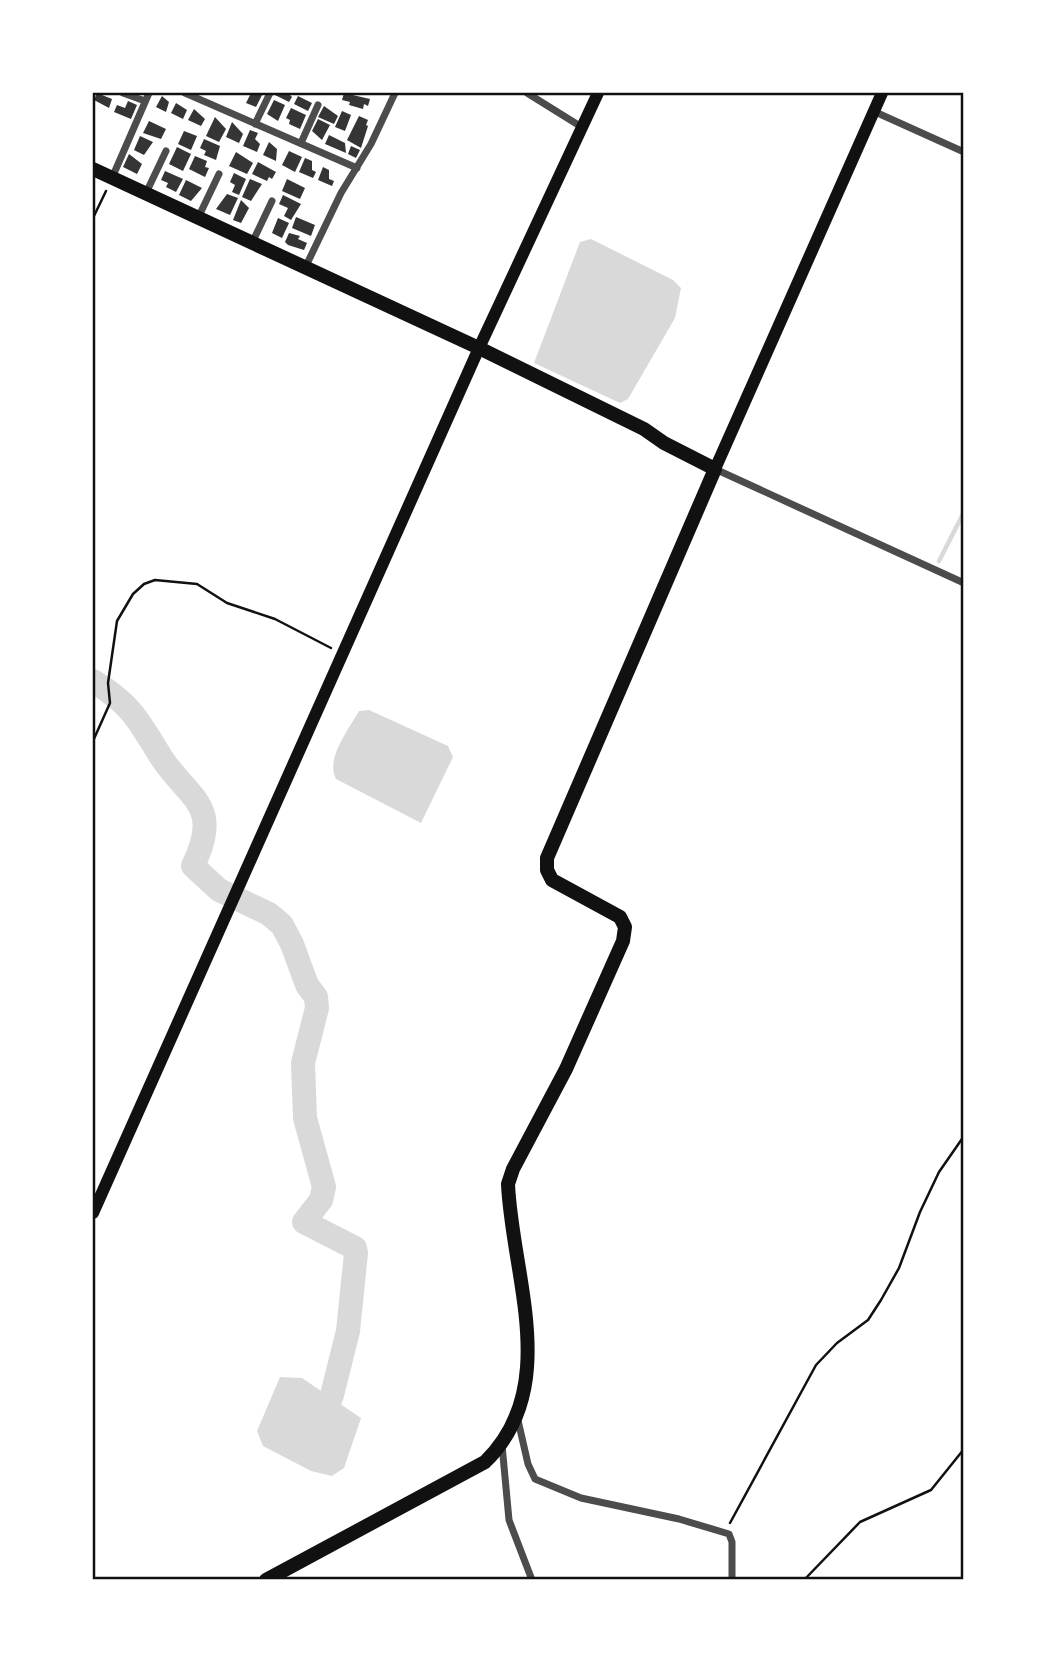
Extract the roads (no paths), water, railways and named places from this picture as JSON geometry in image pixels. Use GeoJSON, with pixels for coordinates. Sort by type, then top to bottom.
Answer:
{"type":"FeatureCollection","features":[{"type":"Feature","properties":{"kind":"main road"},"geometry":{"type":"LineString","coordinates":[[93,1213],[479,348],[580,126],[598,93]]}},
{"type":"Feature","properties":{"kind":"main road"},"geometry":{"type":"LineString","coordinates":[[266,1580],[485,1462],[502,1445],[517,1415],[528,1353],[528,1328],[508,1184],[513,1169],[582,1035],[623,941],[625,927],[620,918],[552,880],[547,870],[547,858],[715,469],[882,93]]}},
{"type":"Feature","properties":{"kind":"main road"},"geometry":{"type":"LineString","coordinates":[[93,169],[479,348],[644,429],[664,443],[715,469]]}},
{"type":"Feature","properties":{"kind":"street"},"geometry":{"type":"LineString","coordinates":[[123,93],[145,102]]}},
{"type":"Feature","properties":{"kind":"street"},"geometry":{"type":"LineString","coordinates":[[112,178],[149,93]]}},
{"type":"Feature","properties":{"kind":"street"},"geometry":{"type":"LineString","coordinates":[[187,93],[357,168]]}},
{"type":"Feature","properties":{"kind":"street"},"geometry":{"type":"LineString","coordinates":[[255,124],[271,93]]}},
{"type":"Feature","properties":{"kind":"street"},"geometry":{"type":"LineString","coordinates":[[305,268],[341,193],[357,168],[394,95],[383,93]]}},
{"type":"Feature","properties":{"kind":"street"},"geometry":{"type":"LineString","coordinates":[[527,93],[580,126]]}},
{"type":"Feature","properties":{"kind":"street"},"geometry":{"type":"LineString","coordinates":[[301,143],[318,105]]}},
{"type":"Feature","properties":{"kind":"street"},"geometry":{"type":"LineString","coordinates":[[872,111],[964,152]]}},
{"type":"Feature","properties":{"kind":"street"},"geometry":{"type":"LineString","coordinates":[[145,194],[166,150]]}},
{"type":"Feature","properties":{"kind":"street"},"geometry":{"type":"LineString","coordinates":[[198,218],[219,174]]}},
{"type":"Feature","properties":{"kind":"street"},"geometry":{"type":"LineString","coordinates":[[251,243],[272,201]]}},
{"type":"Feature","properties":{"kind":"street"},"geometry":{"type":"LineString","coordinates":[[715,469],[964,583]]}},
{"type":"Feature","properties":{"kind":"street"},"geometry":{"type":"LineString","coordinates":[[517,1415],[528,1464],[535,1479],[581,1498],[679,1518],[729,1534],[732,1542],[732,1580]]}},
{"type":"Feature","properties":{"kind":"street"},"geometry":{"type":"LineString","coordinates":[[502,1445],[509,1520],[532,1580]]}},
{"type":"Feature","properties":{"kind":"waterway"},"geometry":{"type":"LineString","coordinates":[[939,561],[964,512]]}},
{"type":"Feature","properties":{"kind":"waterway"},"geometry":{"type":"LineString","coordinates":[[93,681],[117,698],[133,714],[161,757],[199,804],[205,829],[193,866],[219,890],[269,914],[282,925],[307,985],[316,997],[317,1008],[303,1063],[305,1118],[324,1187],[321,1200],[304,1222],[355,1248],[356,1253],[348,1331],[332,1395],[319,1428]]}}]}
